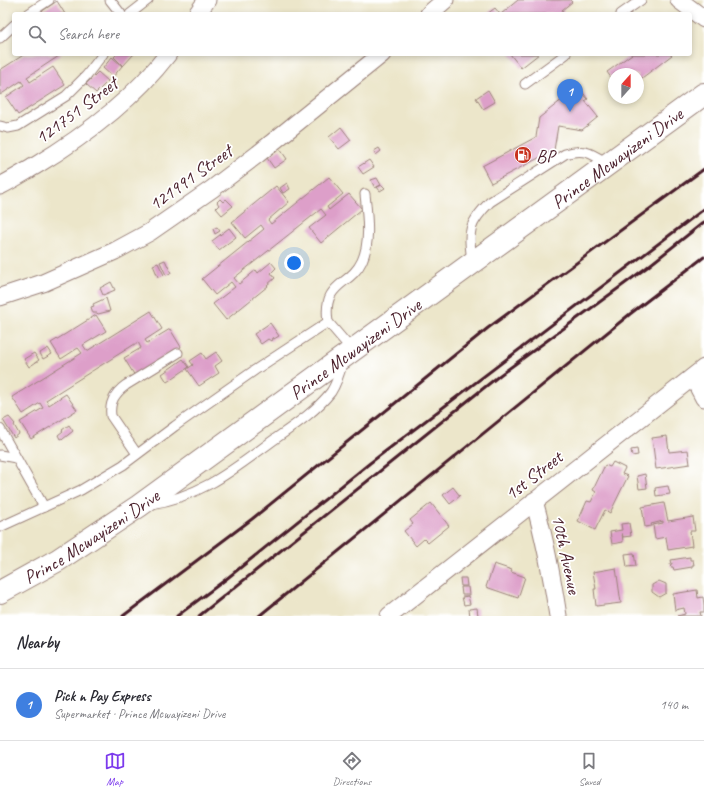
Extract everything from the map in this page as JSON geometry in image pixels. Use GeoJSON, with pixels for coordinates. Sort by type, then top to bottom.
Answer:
{"type":"FeatureCollection","features":[{"type":"Feature","properties":{"kind":"street"},"geometry":{"type":"LineString","coordinates":[[199,12],[208,0]]}},
{"type":"Feature","properties":{"kind":"street"},"geometry":{"type":"LineString","coordinates":[[431,12],[445,0]]}},
{"type":"Feature","properties":{"kind":"street"},"geometry":{"type":"LineString","coordinates":[[679,0],[704,20]]}},
{"type":"Feature","properties":{"kind":"street","name":"121751 Street"},"geometry":{"type":"LineString","coordinates":[[0,186],[66,147],[105,119],[143,84],[166,56]]}},
{"type":"Feature","properties":{"kind":"street","name":"121991 Street"},"geometry":{"type":"LineString","coordinates":[[0,297],[62,275],[116,251],[150,232],[229,176],[379,56]]}},
{"type":"Feature","properties":{"kind":"street","name":"Prince Mcwayizeni Drive"},"geometry":{"type":"LineString","coordinates":[[0,592],[58,560],[139,506],[704,94]]}},
{"type":"Feature","properties":{"kind":"street"},"geometry":{"type":"LineString","coordinates":[[698,373],[704,398]]}},
{"type":"Feature","properties":{"kind":"street","name":"1st Street"},"geometry":{"type":"LineString","coordinates":[[389,616],[698,373]]}},
{"type":"Feature","properties":{"kind":"street","name":"10th Avenue"},"geometry":{"type":"LineString","coordinates":[[534,501],[543,531],[558,616]]}},
{"type":"Feature","properties":{"kind":"lane"},"geometry":{"type":"LineString","coordinates":[[31,12],[49,0]]}},
{"type":"Feature","properties":{"kind":"lane"},"geometry":{"type":"LineString","coordinates":[[110,0],[119,12]]}},
{"type":"Feature","properties":{"kind":"lane"},"geometry":{"type":"LineString","coordinates":[[133,12],[148,0]]}},
{"type":"Feature","properties":{"kind":"lane"},"geometry":{"type":"LineString","coordinates":[[624,12],[641,0]]}},
{"type":"Feature","properties":{"kind":"lane"},"geometry":{"type":"LineString","coordinates":[[0,38],[12,27]]}},
{"type":"Feature","properties":{"kind":"lane"},"geometry":{"type":"LineString","coordinates":[[0,126],[8,128],[18,126],[66,96],[86,76],[101,56]]}},
{"type":"Feature","properties":{"kind":"lane"},"geometry":{"type":"LineString","coordinates":[[525,84],[563,56]]}},
{"type":"Feature","properties":{"kind":"lane"},"geometry":{"type":"LineString","coordinates":[[472,262],[470,231],[472,224],[480,212],[490,202],[558,157],[570,152],[580,150],[587,152],[608,164]]}},
{"type":"Feature","properties":{"kind":"lane"},"geometry":{"type":"LineString","coordinates":[[348,353],[328,322],[328,306],[332,293],[354,272],[362,260],[367,235],[368,220],[366,194]]}},
{"type":"Feature","properties":{"kind":"lane"},"geometry":{"type":"LineString","coordinates":[[0,527],[81,490],[106,475],[138,454],[255,370],[328,322]]}},
{"type":"Feature","properties":{"kind":"lane"},"geometry":{"type":"LineString","coordinates":[[138,454],[111,416],[110,409],[113,399],[119,390],[126,385],[178,353]]}},
{"type":"Feature","properties":{"kind":"lane"},"geometry":{"type":"LineString","coordinates":[[0,429],[44,507]]}},
{"type":"Feature","properties":{"kind":"lane"},"geometry":{"type":"LineString","coordinates":[[0,455],[16,458]]}},
{"type":"Feature","properties":{"kind":"building"},"geometry":{"type":"Polygon","coordinates":[[[518,0],[570,0],[572,2],[562,10],[564,12],[503,12],[518,0]]]}},
{"type":"Feature","properties":{"kind":"building"},"geometry":{"type":"Polygon","coordinates":[[[57,1],[64,12],[41,12],[57,1]]]}},
{"type":"Feature","properties":{"kind":"building"},"geometry":{"type":"Polygon","coordinates":[[[495,8],[498,12],[490,12],[495,8]]]}},
{"type":"Feature","properties":{"kind":"building"},"geometry":{"type":"Polygon","coordinates":[[[22,56],[59,56],[27,77],[30,82],[53,67],[65,85],[18,115],[6,97],[24,85],[21,81],[0,95],[0,70],[22,56]]]}},
{"type":"Feature","properties":{"kind":"building"},"geometry":{"type":"Polygon","coordinates":[[[115,56],[132,56],[123,66],[114,57],[115,56]]]}},
{"type":"Feature","properties":{"kind":"building"},"geometry":{"type":"Polygon","coordinates":[[[512,56],[536,56],[521,68],[512,56]]]}},
{"type":"Feature","properties":{"kind":"building"},"geometry":{"type":"Polygon","coordinates":[[[629,56],[671,56],[644,76],[644,68],[613,68],[629,56]]]}},
{"type":"Feature","properties":{"kind":"building"},"geometry":{"type":"Polygon","coordinates":[[[112,57],[122,66],[113,77],[103,68],[112,57]]]}},
{"type":"Feature","properties":{"kind":"building"},"geometry":{"type":"Polygon","coordinates":[[[98,72],[108,81],[96,93],[86,84],[98,72]]]}},
{"type":"Feature","properties":{"kind":"building"},"geometry":{"type":"Polygon","coordinates":[[[578,87],[588,99],[585,101],[598,117],[582,130],[558,126],[554,150],[491,183],[482,166],[536,137],[539,118],[578,87]]]}},
{"type":"Feature","properties":{"kind":"building"},"geometry":{"type":"Polygon","coordinates":[[[488,90],[495,102],[483,109],[476,98],[488,90]]]}},
{"type":"Feature","properties":{"kind":"building"},"geometry":{"type":"Polygon","coordinates":[[[341,127],[351,140],[339,149],[329,137],[341,127]]]}},
{"type":"Feature","properties":{"kind":"building"},"geometry":{"type":"Polygon","coordinates":[[[379,148],[381,151],[376,155],[374,151],[379,148]]]}},
{"type":"Feature","properties":{"kind":"building"},"geometry":{"type":"Polygon","coordinates":[[[280,149],[287,159],[274,168],[267,158],[280,149]]]}},
{"type":"Feature","properties":{"kind":"building"},"geometry":{"type":"Polygon","coordinates":[[[369,160],[374,167],[363,174],[358,167],[369,160]]]}},
{"type":"Feature","properties":{"kind":"building"},"geometry":{"type":"Polygon","coordinates":[[[329,177],[343,194],[327,207],[329,210],[349,194],[362,209],[321,243],[309,228],[326,215],[321,209],[234,278],[239,284],[256,270],[258,273],[271,262],[276,268],[271,273],[275,278],[267,285],[268,286],[226,320],[213,304],[235,287],[231,282],[215,295],[202,279],[264,229],[261,225],[245,238],[232,222],[276,186],[289,202],[268,220],[271,224],[329,177]]]}},
{"type":"Feature","properties":{"kind":"building"},"geometry":{"type":"Polygon","coordinates":[[[377,178],[381,185],[375,188],[371,180],[377,178]]]}},
{"type":"Feature","properties":{"kind":"building"},"geometry":{"type":"Polygon","coordinates":[[[287,183],[290,189],[283,193],[280,188],[287,183]]]}},
{"type":"Feature","properties":{"kind":"building"},"geometry":{"type":"Polygon","coordinates":[[[382,185],[385,188],[380,191],[377,187],[382,185]]]}},
{"type":"Feature","properties":{"kind":"building"},"geometry":{"type":"Polygon","coordinates":[[[220,199],[223,202],[226,199],[233,206],[222,215],[216,208],[219,205],[217,202],[220,199]]]}},
{"type":"Feature","properties":{"kind":"building"},"geometry":{"type":"Polygon","coordinates":[[[217,227],[220,231],[215,234],[213,229],[217,227]]]}},
{"type":"Feature","properties":{"kind":"building"},"geometry":{"type":"Polygon","coordinates":[[[229,228],[236,237],[219,250],[212,241],[229,228]]]}},
{"type":"Feature","properties":{"kind":"building"},"geometry":{"type":"Polygon","coordinates":[[[165,260],[171,273],[166,275],[160,262],[165,260]]]}},
{"type":"Feature","properties":{"kind":"building"},"geometry":{"type":"Polygon","coordinates":[[[158,263],[164,275],[158,277],[153,265],[158,263]]]}},
{"type":"Feature","properties":{"kind":"building"},"geometry":{"type":"Polygon","coordinates":[[[111,282],[115,290],[103,295],[100,288],[111,282]]]}},
{"type":"Feature","properties":{"kind":"building"},"geometry":{"type":"Polygon","coordinates":[[[106,298],[110,311],[98,314],[93,313],[91,307],[94,306],[93,304],[106,298]]]}},
{"type":"Feature","properties":{"kind":"building"},"geometry":{"type":"Polygon","coordinates":[[[151,311],[162,329],[145,340],[147,343],[170,329],[181,347],[135,376],[124,358],[141,348],[138,342],[46,400],[49,405],[66,394],[77,410],[31,439],[20,422],[43,408],[40,403],[23,414],[12,397],[82,353],[78,348],[61,359],[51,343],[96,315],[106,331],[83,345],[87,351],[151,311]]]}},
{"type":"Feature","properties":{"kind":"building"},"geometry":{"type":"Polygon","coordinates":[[[270,323],[279,336],[274,339],[273,337],[273,340],[271,341],[268,339],[261,344],[254,334],[270,323]]]}},
{"type":"Feature","properties":{"kind":"building"},"geometry":{"type":"Polygon","coordinates":[[[48,348],[52,354],[43,359],[40,353],[48,348]]]}},
{"type":"Feature","properties":{"kind":"building"},"geometry":{"type":"Polygon","coordinates":[[[216,352],[222,361],[215,366],[219,373],[199,386],[187,369],[193,365],[190,361],[202,353],[206,359],[216,352]]]}},
{"type":"Feature","properties":{"kind":"building"},"geometry":{"type":"Polygon","coordinates":[[[34,353],[39,360],[29,367],[24,359],[34,353]]]}},
{"type":"Feature","properties":{"kind":"building"},"geometry":{"type":"Polygon","coordinates":[[[183,359],[189,367],[167,382],[162,374],[183,359]]]}},
{"type":"Feature","properties":{"kind":"building"},"geometry":{"type":"Polygon","coordinates":[[[9,417],[15,424],[14,425],[19,434],[14,438],[3,420],[9,417]]]}},
{"type":"Feature","properties":{"kind":"building"},"geometry":{"type":"Polygon","coordinates":[[[69,425],[73,431],[63,439],[60,439],[58,435],[69,425]]]}},
{"type":"Feature","properties":{"kind":"building"},"geometry":{"type":"Polygon","coordinates":[[[667,436],[669,452],[688,450],[690,464],[656,469],[652,438],[667,436]]]}},
{"type":"Feature","properties":{"kind":"building"},"geometry":{"type":"Polygon","coordinates":[[[637,449],[638,455],[632,456],[631,450],[637,449]]]}},
{"type":"Feature","properties":{"kind":"building"},"geometry":{"type":"Polygon","coordinates":[[[613,462],[625,468],[622,474],[628,476],[610,513],[605,510],[595,530],[578,521],[587,501],[591,502],[596,492],[593,490],[605,465],[610,467],[613,462]]]}},
{"type":"Feature","properties":{"kind":"building"},"geometry":{"type":"Polygon","coordinates":[[[645,474],[647,488],[639,489],[637,476],[645,474]]]}},
{"type":"Feature","properties":{"kind":"building"},"geometry":{"type":"Polygon","coordinates":[[[668,486],[670,494],[656,496],[655,488],[668,486]]]}},
{"type":"Feature","properties":{"kind":"building"},"geometry":{"type":"Polygon","coordinates":[[[453,487],[460,496],[450,504],[443,495],[453,487]]]}},
{"type":"Feature","properties":{"kind":"building"},"geometry":{"type":"Polygon","coordinates":[[[431,503],[449,526],[428,543],[424,539],[416,546],[404,531],[413,524],[410,520],[431,503]]]}},
{"type":"Feature","properties":{"kind":"building"},"geometry":{"type":"Polygon","coordinates":[[[664,503],[668,521],[693,517],[695,531],[690,531],[692,546],[668,550],[666,537],[655,539],[653,525],[663,523],[663,521],[651,524],[652,526],[645,527],[642,507],[664,503]]]}},
{"type":"Feature","properties":{"kind":"building"},"geometry":{"type":"Polygon","coordinates":[[[629,523],[631,536],[623,537],[622,533],[623,542],[612,544],[610,532],[622,530],[621,524],[629,523]]]}},
{"type":"Feature","properties":{"kind":"building"},"geometry":{"type":"Polygon","coordinates":[[[634,553],[636,566],[627,567],[625,554],[634,553]]]}},
{"type":"Feature","properties":{"kind":"building"},"geometry":{"type":"Polygon","coordinates":[[[690,557],[690,560],[693,560],[694,565],[692,565],[692,567],[674,570],[673,567],[671,567],[671,560],[690,557]]]}},
{"type":"Feature","properties":{"kind":"building"},"geometry":{"type":"Polygon","coordinates":[[[494,564],[512,570],[511,572],[525,577],[518,598],[486,587],[494,564]]]}},
{"type":"Feature","properties":{"kind":"building"},"geometry":{"type":"Polygon","coordinates":[[[616,568],[621,603],[596,606],[594,589],[596,589],[593,572],[616,568]]]}},
{"type":"Feature","properties":{"kind":"building"},"geometry":{"type":"Polygon","coordinates":[[[460,578],[466,578],[467,586],[461,586],[460,578]]]}},
{"type":"Feature","properties":{"kind":"building"},"geometry":{"type":"Polygon","coordinates":[[[659,581],[666,584],[666,593],[659,597],[652,592],[652,585],[659,581]]]}},
{"type":"Feature","properties":{"kind":"building"},"geometry":{"type":"Polygon","coordinates":[[[461,587],[468,587],[469,595],[462,595],[461,587]]]}},
{"type":"Feature","properties":{"kind":"building"},"geometry":{"type":"Polygon","coordinates":[[[697,590],[698,598],[703,597],[704,612],[700,612],[701,616],[677,616],[685,614],[684,608],[675,610],[673,594],[697,590]]]}},
{"type":"Feature","properties":{"kind":"building"},"geometry":{"type":"Polygon","coordinates":[[[468,596],[470,604],[464,605],[462,597],[468,596]]]}},
{"type":"Feature","properties":{"kind":"building"},"geometry":{"type":"Polygon","coordinates":[[[477,608],[478,616],[470,616],[469,609],[477,608]]]}},
{"type":"Feature","properties":{"kind":"railway"},"geometry":{"type":"LineString","coordinates":[[123,616],[252,519],[488,328],[704,169]]}},
{"type":"Feature","properties":{"kind":"railway"},"geometry":{"type":"LineString","coordinates":[[177,616],[225,580],[370,463],[704,209]]}},
{"type":"Feature","properties":{"kind":"railway"},"geometry":{"type":"LineString","coordinates":[[199,616],[500,375],[646,268],[704,222]]}},
{"type":"Feature","properties":{"kind":"railway"},"geometry":{"type":"LineString","coordinates":[[259,616],[630,314],[704,257]]}},
{"type":"Feature","properties":{"kind":"place","name":"Pick n Pay Express"},"geometry":{"type":"Point","coordinates":[570,112]}},
{"type":"Feature","properties":{"kind":"place","name":"BP"},"geometry":{"type":"Point","coordinates":[523,155]}}]}
